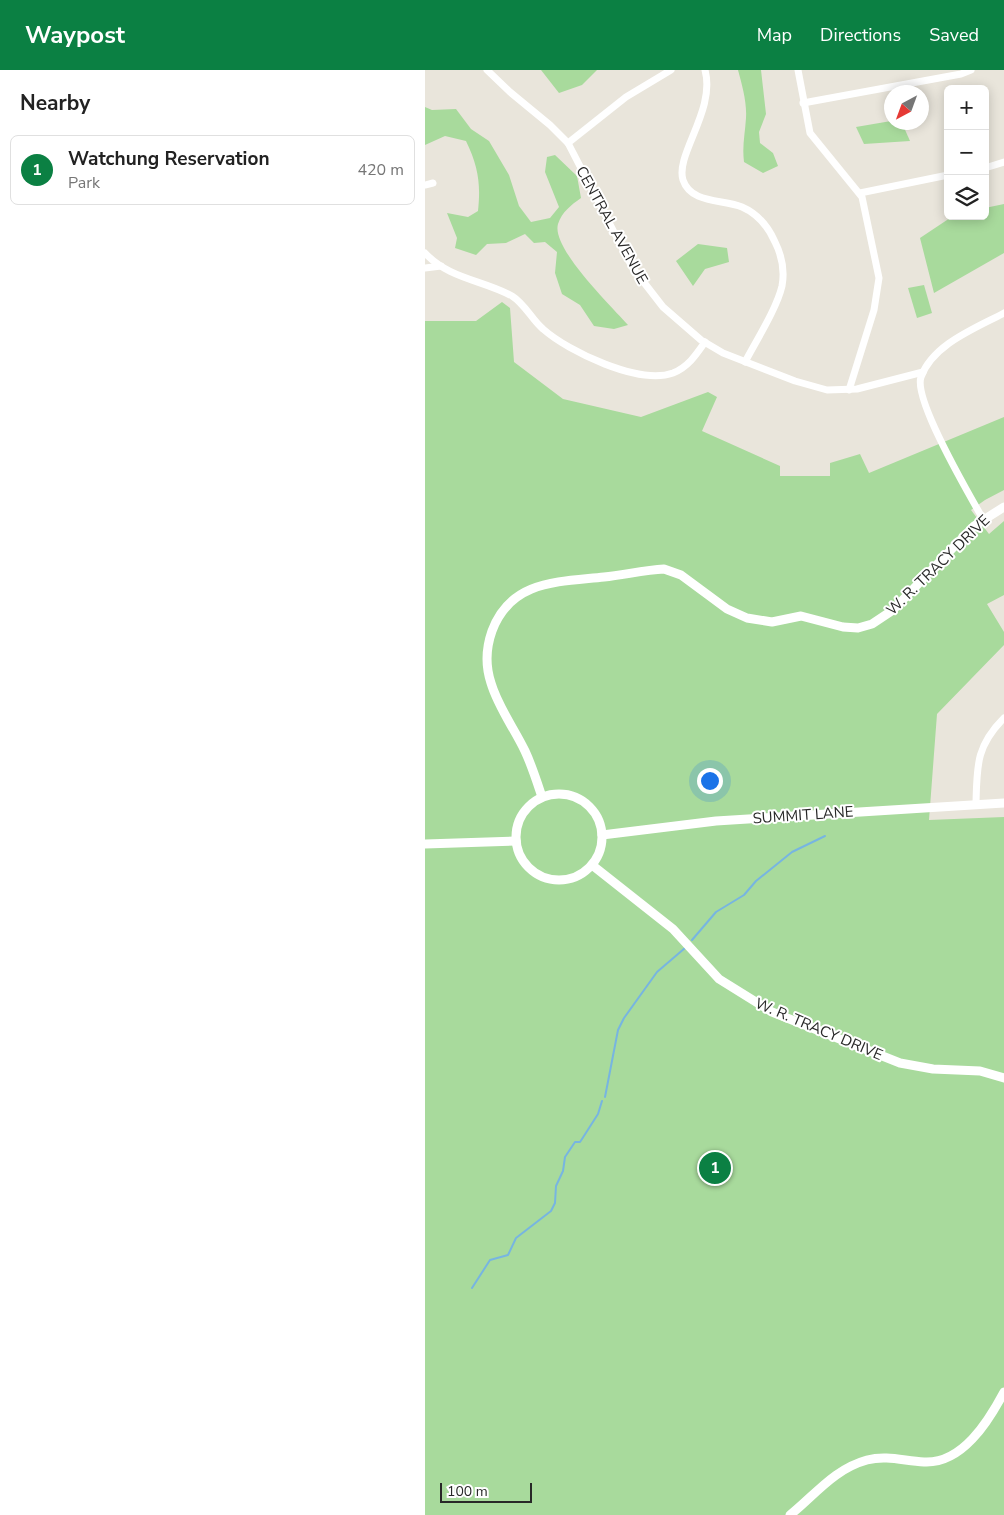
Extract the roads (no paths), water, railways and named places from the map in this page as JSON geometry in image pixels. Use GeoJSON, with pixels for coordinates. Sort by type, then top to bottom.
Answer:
{"type":"FeatureCollection","features":[{"type":"Feature","properties":{"kind":"street","name":"CENTRAL AVENUE"},"geometry":{"type":"LineString","coordinates":[[487,70],[509,92],[550,124],[568,143],[632,267],[663,307],[705,342],[723,353],[745,362],[820,388],[849,390],[923,372]]}},
{"type":"Feature","properties":{"kind":"street"},"geometry":{"type":"LineString","coordinates":[[568,143],[626,97],[671,70]]}},
{"type":"Feature","properties":{"kind":"street"},"geometry":{"type":"LineString","coordinates":[[705,70],[707,79],[706,100],[682,166],[684,182],[695,195],[739,206],[759,218],[771,232],[781,254],[783,266],[780,293],[745,362]]}},
{"type":"Feature","properties":{"kind":"street"},"geometry":{"type":"LineString","coordinates":[[798,70],[803,103],[812,138],[860,193],[879,278],[874,310],[849,390]]}},
{"type":"Feature","properties":{"kind":"street"},"geometry":{"type":"LineString","coordinates":[[803,103],[961,74],[971,70]]}},
{"type":"Feature","properties":{"kind":"street"},"geometry":{"type":"LineString","coordinates":[[989,167],[1004,162]]}},
{"type":"Feature","properties":{"kind":"street"},"geometry":{"type":"LineString","coordinates":[[860,193],[944,177]]}},
{"type":"Feature","properties":{"kind":"street"},"geometry":{"type":"LineString","coordinates":[[425,185],[433,183]]}},
{"type":"Feature","properties":{"kind":"street"},"geometry":{"type":"LineString","coordinates":[[425,253],[456,275],[514,297],[544,330],[557,339],[594,359],[635,373],[654,376],[676,371],[690,362],[705,342]]}},
{"type":"Feature","properties":{"kind":"street"},"geometry":{"type":"LineString","coordinates":[[425,268],[441,266]]}},
{"type":"Feature","properties":{"kind":"street"},"geometry":{"type":"LineString","coordinates":[[983,519],[953,466],[921,393],[920,379],[923,372],[949,344],[1004,313]]}},
{"type":"Feature","properties":{"kind":"street","name":"W. R. TRACY DRIVE"},"geometry":{"type":"LineString","coordinates":[[542,797],[530,762],[500,706],[488,672],[486,658],[493,627],[501,612],[517,595],[543,584],[664,569],[681,574],[727,609],[747,618],[772,622],[801,616],[843,627],[859,628],[872,624],[893,610],[983,519],[1004,506]]}},
{"type":"Feature","properties":{"kind":"street"},"geometry":{"type":"LineString","coordinates":[[976,803],[979,753],[988,735],[1004,718]]}},
{"type":"Feature","properties":{"kind":"street"},"geometry":{"type":"LineString","coordinates":[[556,794],[569,795],[582,801],[592,810],[599,822],[602,835],[600,851],[592,865],[581,874],[568,880],[546,878],[527,867],[519,855],[516,841],[517,827],[522,815],[531,804],[542,797],[556,794]]}},
{"type":"Feature","properties":{"kind":"street","name":"SUMMIT LANE"},"geometry":{"type":"LineString","coordinates":[[602,835],[716,821],[976,803],[1004,803]]}},
{"type":"Feature","properties":{"kind":"street"},"geometry":{"type":"LineString","coordinates":[[425,844],[516,841]]}},
{"type":"Feature","properties":{"kind":"street","name":"W. R. TRACY DRIVE"},"geometry":{"type":"LineString","coordinates":[[592,865],[667,923],[719,979],[772,1012],[900,1063],[933,1069],[980,1071],[1004,1078]]}},
{"type":"Feature","properties":{"kind":"street"},"geometry":{"type":"LineString","coordinates":[[790,1515],[837,1473],[858,1463],[890,1457],[935,1461],[951,1455],[974,1436],[1004,1392]]}},
{"type":"Feature","properties":{"kind":"waterway"},"geometry":{"type":"LineString","coordinates":[[692,940],[716,912],[744,895],[756,881],[792,852],[825,836]]}},
{"type":"Feature","properties":{"kind":"waterway"},"geometry":{"type":"LineString","coordinates":[[605,1097],[618,1030],[624,1018],[657,972],[685,948]]}},
{"type":"Feature","properties":{"kind":"waterway"},"geometry":{"type":"LineString","coordinates":[[472,1288],[490,1260],[508,1255],[516,1238],[551,1211],[555,1203],[556,1186],[563,1171],[565,1157],[575,1142],[580,1142],[582,1139],[598,1114],[602,1101]]}},
{"type":"Feature","properties":{"kind":"place","name":"Watchung Reservation"},"geometry":{"type":"Point","coordinates":[715,1168]}}]}
